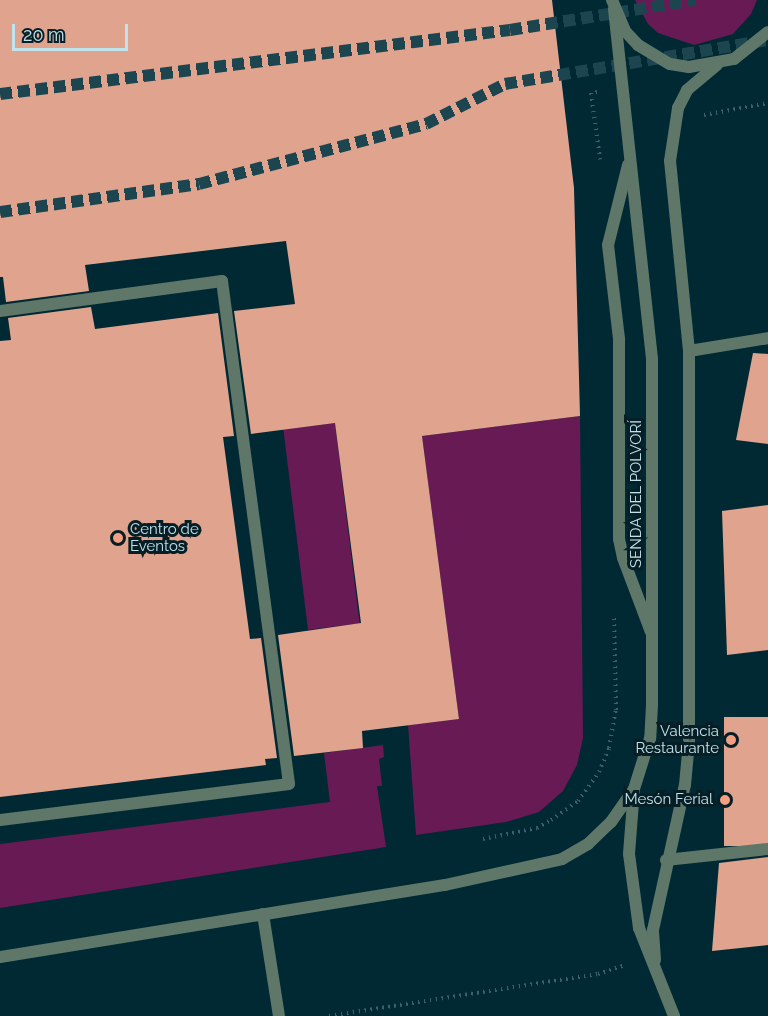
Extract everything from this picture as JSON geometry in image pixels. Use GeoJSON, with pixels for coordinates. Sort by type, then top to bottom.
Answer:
{"type":"FeatureCollection","features":[{"type":"Feature","properties":{"kind":"street"},"geometry":{"type":"LineString","coordinates":[[613,4],[625,31],[653,56],[689,67],[717,65],[768,43]]}},
{"type":"Feature","properties":{"kind":"street","name":"SENDA DEL POLVORÍ"},"geometry":{"type":"LineString","coordinates":[[613,4],[628,165],[652,359],[650,738],[634,789],[629,827],[633,898],[639,928],[674,1016]]}},
{"type":"Feature","properties":{"kind":"street"},"geometry":{"type":"LineString","coordinates":[[749,51],[768,32]]}},
{"type":"Feature","properties":{"kind":"street","name":"SENDA DEL POLVORÍ"},"geometry":{"type":"LineString","coordinates":[[656,974],[654,930],[666,860],[684,785],[689,742],[689,351],[670,161],[678,108],[687,90],[717,65]]}},
{"type":"Feature","properties":{"kind":"street"},"geometry":{"type":"LineString","coordinates":[[628,165],[608,245],[619,339],[619,539],[622,558],[652,638]]}},
{"type":"Feature","properties":{"kind":"street"},"geometry":{"type":"LineString","coordinates":[[0,311],[222,281],[289,784],[0,820]]}},
{"type":"Feature","properties":{"kind":"street"},"geometry":{"type":"LineString","coordinates":[[689,351],[768,338]]}},
{"type":"Feature","properties":{"kind":"street"},"geometry":{"type":"LineString","coordinates":[[0,957],[445,885],[562,859],[588,844],[611,822],[634,789]]}},
{"type":"Feature","properties":{"kind":"street"},"geometry":{"type":"LineString","coordinates":[[666,860],[768,849]]}},
{"type":"Feature","properties":{"kind":"street"},"geometry":{"type":"LineString","coordinates":[[263,914],[279,1016]]}},
{"type":"Feature","properties":{"kind":"path"},"geometry":{"type":"LineString","coordinates":[[702,114],[768,103]]}},
{"type":"Feature","properties":{"kind":"path"},"geometry":{"type":"LineString","coordinates":[[329,1016],[598,974],[623,966]]}},
{"type":"Feature","properties":{"kind":"shaded area"},"geometry":{"type":"Polygon","coordinates":[[[635,0],[757,0],[751,14],[733,34],[694,45],[658,33],[648,24],[635,0]]]}},
{"type":"Feature","properties":{"kind":"shaded area"},"geometry":{"type":"Polygon","coordinates":[[[580,416],[583,738],[577,765],[563,791],[539,812],[506,822],[416,835],[408,725],[459,719],[422,436],[580,416]]]}},
{"type":"Feature","properties":{"kind":"shaded area"},"geometry":{"type":"Polygon","coordinates":[[[335,423],[360,623],[308,630],[283,429],[335,423]]]}},
{"type":"Feature","properties":{"kind":"shaded area"},"geometry":{"type":"Polygon","coordinates":[[[383,745],[384,757],[379,759],[382,786],[377,786],[386,847],[0,908],[0,844],[330,802],[324,753],[383,745]]]}},
{"type":"Feature","properties":{"kind":"building"},"geometry":{"type":"Polygon","coordinates":[[[0,0],[552,0],[574,188],[580,416],[422,436],[459,719],[362,731],[363,748],[294,756],[278,635],[361,623],[335,423],[251,434],[234,311],[295,304],[286,241],[85,265],[89,291],[6,302],[3,277],[0,277],[0,0]]]}},
{"type":"Feature","properties":{"kind":"building","name":"Centro de Eventos"},"geometry":{"type":"Polygon","coordinates":[[[91,307],[95,329],[218,313],[234,436],[223,437],[250,639],[261,638],[277,758],[265,759],[266,765],[0,797],[0,341],[11,340],[8,318],[91,307]]]}},
{"type":"Feature","properties":{"kind":"building"},"geometry":{"type":"Polygon","coordinates":[[[753,353],[768,354],[768,444],[736,440],[753,353]]]}},
{"type":"Feature","properties":{"kind":"building"},"geometry":{"type":"Polygon","coordinates":[[[768,505],[768,650],[727,655],[722,511],[768,505]]]}},
{"type":"Feature","properties":{"kind":"building"},"geometry":{"type":"Polygon","coordinates":[[[724,717],[768,717],[768,846],[724,846],[724,717]]]}},
{"type":"Feature","properties":{"kind":"building"},"geometry":{"type":"Polygon","coordinates":[[[768,857],[768,945],[712,951],[719,863],[768,857]]]}},
{"type":"Feature","properties":{"kind":"tunnel"},"geometry":{"type":"LineString","coordinates":[[0,94],[510,30],[696,0]]}},
{"type":"Feature","properties":{"kind":"tunnel"},"geometry":{"type":"LineString","coordinates":[[0,212],[199,184],[426,124],[505,84],[768,40]]}},
{"type":"Feature","properties":{"kind":"place","name":"Centro de Eventos"},"geometry":{"type":"Point","coordinates":[118,538]}},
{"type":"Feature","properties":{"kind":"place","name":"Valencia Restaurante"},"geometry":{"type":"Point","coordinates":[731,740]}},
{"type":"Feature","properties":{"kind":"place","name":"Mesón Ferial"},"geometry":{"type":"Point","coordinates":[725,800]}}]}
